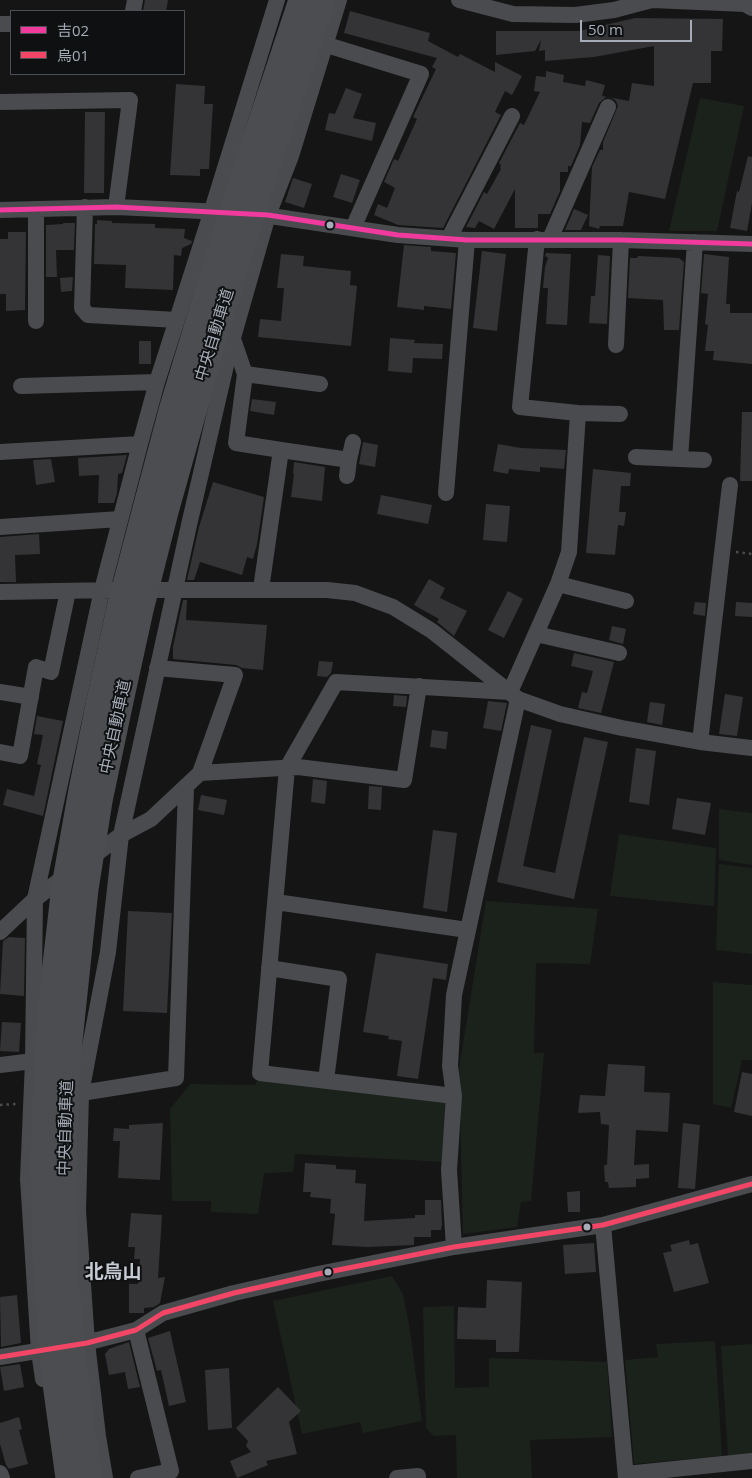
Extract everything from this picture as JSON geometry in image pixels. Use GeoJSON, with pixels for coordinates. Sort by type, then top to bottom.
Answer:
{"type":"FeatureCollection","features":[{"type":"Feature","properties":{"kind":"highway","name":"中央自動車道"},"geometry":{"type":"LineString","coordinates":[[68,1478],[53,1369],[45,1261],[43,1162],[46,1064],[64,886],[98,700],[149,491],[172,407],[247,163],[301,0]]}},
{"type":"Feature","properties":{"kind":"highway","name":"中央自動車道"},"geometry":{"type":"LineString","coordinates":[[91,1478],[75,1368],[65,1264],[64,1164],[68,1060],[87,879],[100,801],[120,706],[141,610],[172,490],[222,312],[323,0]]}},
{"type":"Feature","properties":{"kind":"street"},"geometry":{"type":"LineString","coordinates":[[58,1478],[39,1351],[28,1180],[33,1061],[34,899],[102,590],[140,444],[157,382],[212,212],[277,0]]}},
{"type":"Feature","properties":{"kind":"street"},"geometry":{"type":"LineString","coordinates":[[106,1478],[98,1436],[87,1343],[78,1211],[80,1093],[108,952],[121,835],[157,668],[232,344],[268,215],[292,156],[340,0]]}},
{"type":"Feature","properties":{"kind":"street"},"geometry":{"type":"LineString","coordinates":[[459,0],[513,14],[575,16],[614,5],[652,0],[748,4]]}},
{"type":"Feature","properties":{"kind":"street"},"geometry":{"type":"LineString","coordinates":[[327,44],[421,74],[353,228]]}},
{"type":"Feature","properties":{"kind":"street"},"geometry":{"type":"LineString","coordinates":[[0,102],[130,100],[116,207]]}},
{"type":"Feature","properties":{"kind":"street"},"geometry":{"type":"LineString","coordinates":[[608,107],[543,239],[520,407],[578,413],[620,414]]}},
{"type":"Feature","properties":{"kind":"street"},"geometry":{"type":"LineString","coordinates":[[450,238],[512,116]]}},
{"type":"Feature","properties":{"kind":"street"},"geometry":{"type":"LineString","coordinates":[[85,207],[82,308],[88,315],[177,320]]}},
{"type":"Feature","properties":{"kind":"street"},"geometry":{"type":"LineString","coordinates":[[0,210],[116,207],[268,215],[398,235],[467,240],[621,240],[752,244]]}},
{"type":"Feature","properties":{"kind":"street"},"geometry":{"type":"LineString","coordinates":[[36,208],[36,321]]}},
{"type":"Feature","properties":{"kind":"street"},"geometry":{"type":"LineString","coordinates":[[446,493],[467,240]]}},
{"type":"Feature","properties":{"kind":"street"},"geometry":{"type":"LineString","coordinates":[[616,345],[621,240]]}},
{"type":"Feature","properties":{"kind":"street"},"geometry":{"type":"LineString","coordinates":[[680,459],[695,242]]}},
{"type":"Feature","properties":{"kind":"street"},"geometry":{"type":"LineString","coordinates":[[232,344],[244,374],[236,443],[282,450],[348,468],[353,442]]}},
{"type":"Feature","properties":{"kind":"street"},"geometry":{"type":"LineString","coordinates":[[244,374],[320,384]]}},
{"type":"Feature","properties":{"kind":"street"},"geometry":{"type":"LineString","coordinates":[[21,386],[157,382]]}},
{"type":"Feature","properties":{"kind":"street"},"geometry":{"type":"LineString","coordinates":[[454,1247],[450,1170],[454,1096],[450,1066],[454,995],[514,696],[536,634],[558,584],[569,552],[578,413]]}},
{"type":"Feature","properties":{"kind":"street"},"geometry":{"type":"LineString","coordinates":[[0,452],[140,444]]}},
{"type":"Feature","properties":{"kind":"street"},"geometry":{"type":"LineString","coordinates":[[261,589],[282,450]]}},
{"type":"Feature","properties":{"kind":"street"},"geometry":{"type":"LineString","coordinates":[[636,457],[704,460]]}},
{"type":"Feature","properties":{"kind":"street"},"geometry":{"type":"LineString","coordinates":[[700,742],[730,485]]}},
{"type":"Feature","properties":{"kind":"street"},"geometry":{"type":"LineString","coordinates":[[0,527],[120,518]]}},
{"type":"Feature","properties":{"kind":"street"},"geometry":{"type":"LineString","coordinates":[[558,584],[626,600]]}},
{"type":"Feature","properties":{"kind":"street"},"geometry":{"type":"LineString","coordinates":[[0,592],[261,589],[327,590],[355,593],[393,607],[432,631],[514,696]]}},
{"type":"Feature","properties":{"kind":"street"},"geometry":{"type":"LineString","coordinates":[[0,752],[20,756],[36,667],[51,672],[68,591]]}},
{"type":"Feature","properties":{"kind":"street"},"geometry":{"type":"LineString","coordinates":[[536,634],[619,653]]}},
{"type":"Feature","properties":{"kind":"street"},"geometry":{"type":"LineString","coordinates":[[0,932],[34,899],[121,835],[151,819],[200,773],[234,675],[157,668]]}},
{"type":"Feature","properties":{"kind":"street"},"geometry":{"type":"LineString","coordinates":[[454,1096],[260,1073],[287,768],[336,682],[419,686],[514,696],[560,714],[622,728],[700,742],[752,748]]}},
{"type":"Feature","properties":{"kind":"street"},"geometry":{"type":"LineString","coordinates":[[200,773],[298,767],[404,780],[419,686]]}},
{"type":"Feature","properties":{"kind":"street"},"geometry":{"type":"LineString","coordinates":[[0,692],[31,697]]}},
{"type":"Feature","properties":{"kind":"street"},"geometry":{"type":"LineString","coordinates":[[80,1093],[176,1078],[186,788]]}},
{"type":"Feature","properties":{"kind":"street"},"geometry":{"type":"LineString","coordinates":[[276,902],[468,930]]}},
{"type":"Feature","properties":{"kind":"street"},"geometry":{"type":"LineString","coordinates":[[269,968],[339,979],[326,1080]]}},
{"type":"Feature","properties":{"kind":"street"},"geometry":{"type":"LineString","coordinates":[[0,1065],[33,1061]]}},
{"type":"Feature","properties":{"kind":"street"},"geometry":{"type":"LineString","coordinates":[[0,1357],[87,1343],[136,1330],[163,1313],[234,1293],[454,1247],[603,1225],[752,1184]]}},
{"type":"Feature","properties":{"kind":"street"},"geometry":{"type":"LineString","coordinates":[[603,1225],[626,1476],[752,1461]]}},
{"type":"Feature","properties":{"kind":"street"},"geometry":{"type":"LineString","coordinates":[[136,1330],[171,1472],[138,1478]]}},
{"type":"Feature","properties":{"kind":"street"},"geometry":{"type":"LineString","coordinates":[[0,1473],[2,1478]]}},
{"type":"Feature","properties":{"kind":"street"},"geometry":{"type":"LineString","coordinates":[[397,1478],[418,1476],[418,1478]]}},
{"type":"Feature","properties":{"kind":"shaded area"},"geometry":{"type":"Polygon","coordinates":[[[700,98],[744,106],[717,231],[669,231],[700,98]]]}},
{"type":"Feature","properties":{"kind":"shaded area"},"geometry":{"type":"Polygon","coordinates":[[[719,809],[752,813],[752,865],[719,860],[719,809]]]}},
{"type":"Feature","properties":{"kind":"shaded area"},"geometry":{"type":"Polygon","coordinates":[[[619,834],[716,848],[714,906],[610,896],[619,834]]]}},
{"type":"Feature","properties":{"kind":"shaded area"},"geometry":{"type":"Polygon","coordinates":[[[719,864],[752,868],[752,954],[716,950],[719,864]]]}},
{"type":"Feature","properties":{"kind":"shaded area"},"geometry":{"type":"Polygon","coordinates":[[[486,901],[598,909],[590,964],[536,963],[534,1053],[544,1053],[531,1201],[521,1202],[517,1227],[463,1234],[459,1069],[486,901]]]}},
{"type":"Feature","properties":{"kind":"shaded area"},"geometry":{"type":"Polygon","coordinates":[[[713,982],[752,985],[752,1060],[742,1060],[731,1108],[713,1104],[713,982]]]}},
{"type":"Feature","properties":{"kind":"shaded area"},"geometry":{"type":"Polygon","coordinates":[[[258,1079],[449,1102],[445,1162],[295,1154],[293,1172],[264,1173],[258,1214],[211,1212],[211,1201],[172,1201],[170,1109],[190,1084],[255,1085],[258,1079]]]}},
{"type":"Feature","properties":{"kind":"shaded area"},"geometry":{"type":"Polygon","coordinates":[[[392,1276],[403,1294],[410,1330],[422,1421],[363,1433],[360,1422],[302,1434],[273,1301],[392,1276]]]}},
{"type":"Feature","properties":{"kind":"shaded area"},"geometry":{"type":"Polygon","coordinates":[[[454,1306],[455,1388],[489,1387],[489,1358],[607,1362],[612,1437],[530,1440],[532,1478],[457,1478],[456,1435],[434,1436],[426,1428],[423,1307],[454,1306]]]}},
{"type":"Feature","properties":{"kind":"shaded area"},"geometry":{"type":"Polygon","coordinates":[[[715,1341],[722,1456],[634,1464],[625,1360],[658,1357],[656,1344],[715,1341]]]}},
{"type":"Feature","properties":{"kind":"shaded area"},"geometry":{"type":"Polygon","coordinates":[[[752,1344],[752,1454],[728,1456],[721,1346],[752,1344]]]}},
{"type":"Feature","properties":{"kind":"building"},"geometry":{"type":"Polygon","coordinates":[[[145,0],[168,0],[166,10],[143,10],[145,0]]]}},
{"type":"Feature","properties":{"kind":"building"},"geometry":{"type":"Polygon","coordinates":[[[350,11],[430,33],[428,41],[458,57],[460,54],[495,72],[495,62],[522,76],[512,95],[505,91],[495,112],[501,115],[443,228],[398,225],[374,215],[378,204],[387,208],[395,188],[384,182],[394,159],[398,161],[417,119],[413,117],[436,69],[432,67],[437,58],[344,33],[350,11]]]}},
{"type":"Feature","properties":{"kind":"building"},"geometry":{"type":"Polygon","coordinates":[[[635,18],[723,19],[722,51],[711,51],[711,83],[693,83],[665,199],[629,192],[623,226],[600,226],[599,229],[589,226],[592,167],[600,150],[603,150],[603,142],[618,106],[612,98],[606,97],[599,103],[590,123],[582,122],[580,145],[571,166],[568,166],[568,172],[560,172],[560,191],[550,214],[538,214],[538,228],[515,228],[515,189],[494,229],[479,221],[475,228],[466,227],[484,192],[487,194],[501,169],[499,163],[520,123],[524,125],[540,92],[534,91],[536,76],[546,77],[546,71],[564,75],[563,82],[585,86],[586,80],[605,85],[602,96],[629,101],[632,83],[654,86],[654,46],[594,57],[545,61],[545,50],[539,51],[541,40],[535,51],[496,55],[496,31],[579,31],[635,18]]]}},
{"type":"Feature","properties":{"kind":"building"},"geometry":{"type":"Polygon","coordinates":[[[176,84],[205,86],[204,104],[213,104],[209,169],[200,169],[200,176],[170,175],[176,84]]]}},
{"type":"Feature","properties":{"kind":"building"},"geometry":{"type":"Polygon","coordinates":[[[346,88],[362,94],[353,118],[376,123],[372,141],[325,130],[329,113],[335,114],[346,88]]]}},
{"type":"Feature","properties":{"kind":"building"},"geometry":{"type":"Polygon","coordinates":[[[85,112],[105,112],[104,193],[84,193],[85,112]]]}},
{"type":"Feature","properties":{"kind":"building"},"geometry":{"type":"Polygon","coordinates":[[[748,156],[752,157],[752,203],[747,231],[730,228],[737,191],[739,192],[748,156]]]}},
{"type":"Feature","properties":{"kind":"building"},"geometry":{"type":"Polygon","coordinates":[[[341,174],[360,180],[352,203],[333,197],[341,174]]]}},
{"type":"Feature","properties":{"kind":"building"},"geometry":{"type":"Polygon","coordinates":[[[293,178],[312,184],[304,208],[285,202],[293,178]]]}},
{"type":"Feature","properties":{"kind":"building"},"geometry":{"type":"Polygon","coordinates":[[[574,209],[588,215],[581,230],[565,230],[574,209]]]}},
{"type":"Feature","properties":{"kind":"building"},"geometry":{"type":"Polygon","coordinates":[[[97,220],[112,221],[112,223],[155,224],[155,228],[185,229],[184,238],[192,241],[191,244],[182,248],[181,256],[174,255],[173,290],[125,288],[126,265],[94,264],[95,224],[97,224],[97,220]]]}},
{"type":"Feature","properties":{"kind":"building"},"geometry":{"type":"Polygon","coordinates":[[[75,223],[74,250],[56,250],[57,277],[46,277],[46,225],[75,223]]]}},
{"type":"Feature","properties":{"kind":"building"},"geometry":{"type":"Polygon","coordinates":[[[8,232],[26,232],[25,310],[6,311],[6,294],[0,294],[0,239],[8,239],[8,232]]]}},
{"type":"Feature","properties":{"kind":"building"},"geometry":{"type":"Polygon","coordinates":[[[404,245],[431,247],[431,251],[456,253],[451,309],[424,306],[424,310],[397,307],[404,245]]]}},
{"type":"Feature","properties":{"kind":"building"},"geometry":{"type":"Polygon","coordinates":[[[482,251],[506,254],[497,331],[473,328],[482,251]]]}},
{"type":"Feature","properties":{"kind":"building"},"geometry":{"type":"Polygon","coordinates":[[[546,253],[571,254],[567,325],[546,324],[548,288],[543,288],[545,267],[548,258],[550,259],[545,256],[546,253]]]}},
{"type":"Feature","properties":{"kind":"building"},"geometry":{"type":"Polygon","coordinates":[[[281,254],[304,256],[303,266],[351,271],[350,285],[357,286],[351,346],[258,337],[260,319],[281,321],[284,288],[277,288],[281,254]]]}},
{"type":"Feature","properties":{"kind":"building"},"geometry":{"type":"Polygon","coordinates":[[[704,254],[729,257],[726,304],[730,304],[730,313],[752,313],[752,364],[713,360],[714,351],[705,351],[708,325],[705,324],[708,294],[701,293],[704,254]]]}},
{"type":"Feature","properties":{"kind":"building"},"geometry":{"type":"Polygon","coordinates":[[[598,255],[610,256],[607,324],[589,323],[591,296],[595,296],[598,255]]]}},
{"type":"Feature","properties":{"kind":"building"},"geometry":{"type":"Polygon","coordinates":[[[638,256],[679,258],[684,262],[679,330],[664,330],[663,300],[628,298],[630,258],[637,258],[638,256]]]}},
{"type":"Feature","properties":{"kind":"building"},"geometry":{"type":"Polygon","coordinates":[[[73,277],[72,291],[61,292],[60,278],[73,277]]]}},
{"type":"Feature","properties":{"kind":"building"},"geometry":{"type":"Polygon","coordinates":[[[390,338],[415,340],[414,343],[443,344],[442,359],[413,358],[412,373],[388,371],[390,338]]]}},
{"type":"Feature","properties":{"kind":"building"},"geometry":{"type":"Polygon","coordinates":[[[139,341],[151,341],[151,364],[139,364],[139,341]]]}},
{"type":"Feature","properties":{"kind":"building"},"geometry":{"type":"Polygon","coordinates":[[[252,399],[276,402],[274,415],[250,411],[252,399]]]}},
{"type":"Feature","properties":{"kind":"building"},"geometry":{"type":"Polygon","coordinates":[[[742,412],[752,412],[752,481],[740,481],[742,412]]]}},
{"type":"Feature","properties":{"kind":"building"},"geometry":{"type":"Polygon","coordinates":[[[363,442],[378,445],[375,467],[359,464],[363,442]]]}},
{"type":"Feature","properties":{"kind":"building"},"geometry":{"type":"Polygon","coordinates":[[[498,444],[521,448],[566,450],[564,469],[540,467],[540,472],[509,469],[508,474],[493,471],[498,444]]]}},
{"type":"Feature","properties":{"kind":"building"},"geometry":{"type":"Polygon","coordinates":[[[127,455],[122,473],[118,474],[117,493],[114,503],[98,503],[99,475],[79,476],[78,458],[127,455]]]}},
{"type":"Feature","properties":{"kind":"building"},"geometry":{"type":"Polygon","coordinates":[[[51,459],[55,482],[36,485],[33,460],[51,459]]]}},
{"type":"Feature","properties":{"kind":"building"},"geometry":{"type":"Polygon","coordinates":[[[294,462],[325,467],[322,501],[291,497],[294,462]]]}},
{"type":"Feature","properties":{"kind":"building"},"geometry":{"type":"Polygon","coordinates":[[[593,469],[631,473],[630,486],[621,486],[619,512],[626,512],[624,526],[618,525],[615,555],[586,553],[593,469]]]}},
{"type":"Feature","properties":{"kind":"building"},"geometry":{"type":"Polygon","coordinates":[[[213,482],[264,497],[257,544],[253,559],[247,557],[242,575],[200,562],[194,580],[187,580],[199,527],[213,482]]]}},
{"type":"Feature","properties":{"kind":"building"},"geometry":{"type":"Polygon","coordinates":[[[381,495],[432,505],[428,524],[377,514],[381,495]]]}},
{"type":"Feature","properties":{"kind":"building"},"geometry":{"type":"Polygon","coordinates":[[[486,504],[510,506],[507,542],[483,540],[486,504]]]}},
{"type":"Feature","properties":{"kind":"building"},"geometry":{"type":"Polygon","coordinates":[[[39,534],[40,554],[15,555],[16,582],[0,582],[0,537],[39,534]]]}},
{"type":"Feature","properties":{"kind":"building"},"geometry":{"type":"Polygon","coordinates":[[[429,579],[445,588],[440,598],[467,611],[454,636],[437,622],[439,619],[414,605],[429,579]]]}},
{"type":"Feature","properties":{"kind":"building"},"geometry":{"type":"Polygon","coordinates":[[[508,591],[523,599],[504,638],[488,630],[508,591]]]}},
{"type":"Feature","properties":{"kind":"building"},"geometry":{"type":"Polygon","coordinates":[[[183,600],[187,600],[186,620],[267,625],[263,670],[242,668],[236,665],[173,659],[173,647],[183,600]]]}},
{"type":"Feature","properties":{"kind":"building"},"geometry":{"type":"Polygon","coordinates":[[[695,602],[706,603],[705,616],[693,614],[695,602]]]}},
{"type":"Feature","properties":{"kind":"building"},"geometry":{"type":"Polygon","coordinates":[[[736,602],[752,603],[752,617],[735,616],[736,602]]]}},
{"type":"Feature","properties":{"kind":"building"},"geometry":{"type":"Polygon","coordinates":[[[612,626],[626,629],[623,644],[609,640],[612,626]]]}},
{"type":"Feature","properties":{"kind":"building"},"geometry":{"type":"Polygon","coordinates":[[[574,653],[614,662],[601,713],[578,708],[582,692],[587,693],[593,671],[571,666],[574,653]]]}},
{"type":"Feature","properties":{"kind":"building"},"geometry":{"type":"Polygon","coordinates":[[[319,661],[333,662],[331,673],[327,677],[317,676],[319,661]]]}},
{"type":"Feature","properties":{"kind":"building"},"geometry":{"type":"Polygon","coordinates":[[[725,694],[743,697],[737,736],[719,734],[725,694]]]}},
{"type":"Feature","properties":{"kind":"building"},"geometry":{"type":"Polygon","coordinates":[[[394,695],[407,696],[406,707],[393,706],[394,695]]]}},
{"type":"Feature","properties":{"kind":"building"},"geometry":{"type":"Polygon","coordinates":[[[488,701],[507,703],[501,731],[483,728],[488,701]]]}},
{"type":"Feature","properties":{"kind":"building"},"geometry":{"type":"Polygon","coordinates":[[[650,702],[665,704],[662,725],[647,722],[650,702]]]}},
{"type":"Feature","properties":{"kind":"building"},"geometry":{"type":"Polygon","coordinates":[[[37,716],[63,721],[43,816],[3,805],[7,789],[34,796],[41,765],[37,764],[43,735],[34,734],[37,716]]]}},
{"type":"Feature","properties":{"kind":"building"},"geometry":{"type":"Polygon","coordinates":[[[531,725],[552,730],[523,866],[555,873],[584,737],[608,742],[574,899],[497,882],[531,725]]]}},
{"type":"Feature","properties":{"kind":"building"},"geometry":{"type":"Polygon","coordinates":[[[432,730],[448,732],[446,749],[430,747],[432,730]]]}},
{"type":"Feature","properties":{"kind":"building"},"geometry":{"type":"Polygon","coordinates":[[[636,748],[656,751],[649,805],[629,802],[636,748]]]}},
{"type":"Feature","properties":{"kind":"building"},"geometry":{"type":"Polygon","coordinates":[[[313,779],[327,781],[325,804],[311,802],[313,779]]]}},
{"type":"Feature","properties":{"kind":"building"},"geometry":{"type":"Polygon","coordinates":[[[369,786],[382,787],[381,810],[368,809],[369,786]]]}},
{"type":"Feature","properties":{"kind":"building"},"geometry":{"type":"Polygon","coordinates":[[[201,795],[227,800],[224,815],[198,810],[201,795]]]}},
{"type":"Feature","properties":{"kind":"building"},"geometry":{"type":"Polygon","coordinates":[[[677,798],[711,803],[705,835],[672,829],[677,798]]]}},
{"type":"Feature","properties":{"kind":"building"},"geometry":{"type":"Polygon","coordinates":[[[433,830],[457,833],[447,912],[423,908],[433,830]]]}},
{"type":"Feature","properties":{"kind":"building"},"geometry":{"type":"Polygon","coordinates":[[[128,911],[172,913],[167,1013],[123,1011],[128,911]]]}},
{"type":"Feature","properties":{"kind":"building"},"geometry":{"type":"Polygon","coordinates":[[[9,937],[25,938],[24,996],[0,994],[3,941],[9,937]]]}},
{"type":"Feature","properties":{"kind":"building"},"geometry":{"type":"Polygon","coordinates":[[[376,953],[448,964],[446,980],[433,978],[418,1079],[397,1076],[402,1041],[388,1039],[389,1036],[363,1032],[376,953]]]}},
{"type":"Feature","properties":{"kind":"building"},"geometry":{"type":"Polygon","coordinates":[[[2,1022],[21,1023],[19,1052],[0,1051],[2,1022]]]}},
{"type":"Feature","properties":{"kind":"building"},"geometry":{"type":"Polygon","coordinates":[[[608,1064],[645,1066],[644,1092],[670,1093],[668,1132],[636,1130],[634,1165],[649,1164],[649,1178],[636,1179],[636,1187],[609,1188],[608,1182],[605,1182],[604,1165],[607,1165],[609,1125],[601,1124],[600,1112],[578,1113],[580,1095],[605,1096],[608,1064]]]}},
{"type":"Feature","properties":{"kind":"building"},"geometry":{"type":"Polygon","coordinates":[[[742,1072],[752,1074],[752,1116],[734,1112],[742,1072]]]}},
{"type":"Feature","properties":{"kind":"building"},"geometry":{"type":"Polygon","coordinates":[[[163,1123],[160,1180],[118,1178],[120,1141],[113,1141],[114,1128],[129,1129],[129,1125],[163,1123]]]}},
{"type":"Feature","properties":{"kind":"building"},"geometry":{"type":"Polygon","coordinates":[[[683,1123],[700,1125],[695,1189],[678,1188],[683,1123]]]}},
{"type":"Feature","properties":{"kind":"building"},"geometry":{"type":"Polygon","coordinates":[[[305,1163],[336,1165],[336,1169],[356,1170],[355,1183],[366,1184],[364,1221],[415,1218],[415,1215],[425,1215],[425,1200],[441,1200],[441,1230],[431,1230],[431,1237],[414,1237],[414,1245],[367,1247],[332,1245],[335,1214],[330,1213],[331,1199],[310,1197],[311,1192],[303,1192],[305,1163]]]}},
{"type":"Feature","properties":{"kind":"building"},"geometry":{"type":"Polygon","coordinates":[[[580,1191],[580,1212],[568,1212],[567,1192],[580,1191]]]}},
{"type":"Feature","properties":{"kind":"building"},"geometry":{"type":"Polygon","coordinates":[[[131,1213],[162,1215],[158,1278],[165,1277],[160,1303],[154,1307],[144,1308],[144,1313],[129,1313],[129,1284],[138,1284],[140,1259],[134,1259],[135,1247],[128,1247],[131,1213]]]}},
{"type":"Feature","properties":{"kind":"building"},"geometry":{"type":"Polygon","coordinates":[[[689,1240],[690,1245],[698,1243],[709,1283],[674,1292],[663,1253],[672,1251],[670,1245],[689,1240]]]}},
{"type":"Feature","properties":{"kind":"building"},"geometry":{"type":"Polygon","coordinates":[[[594,1243],[596,1272],[565,1274],[563,1245],[594,1243]]]}},
{"type":"Feature","properties":{"kind":"building"},"geometry":{"type":"Polygon","coordinates":[[[487,1280],[522,1282],[519,1352],[496,1352],[496,1340],[457,1339],[458,1307],[486,1308],[487,1280]]]}},
{"type":"Feature","properties":{"kind":"building"},"geometry":{"type":"Polygon","coordinates":[[[17,1295],[21,1343],[1,1347],[0,1297],[17,1295]]]}},
{"type":"Feature","properties":{"kind":"building"},"geometry":{"type":"Polygon","coordinates":[[[170,1331],[186,1402],[169,1406],[161,1370],[157,1371],[148,1338],[170,1331]]]}},
{"type":"Feature","properties":{"kind":"building"},"geometry":{"type":"Polygon","coordinates":[[[129,1342],[140,1387],[128,1389],[125,1372],[109,1375],[105,1354],[109,1349],[129,1342]]]}},
{"type":"Feature","properties":{"kind":"building"},"geometry":{"type":"Polygon","coordinates":[[[20,1364],[24,1387],[4,1391],[0,1367],[20,1364]]]}},
{"type":"Feature","properties":{"kind":"building"},"geometry":{"type":"Polygon","coordinates":[[[229,1368],[232,1428],[208,1430],[205,1370],[229,1368]]]}},
{"type":"Feature","properties":{"kind":"building"},"geometry":{"type":"Polygon","coordinates":[[[278,1387],[301,1411],[289,1422],[297,1454],[266,1461],[268,1465],[237,1478],[230,1461],[251,1452],[246,1446],[248,1441],[236,1428],[278,1387]]]}},
{"type":"Feature","properties":{"kind":"building"},"geometry":{"type":"Polygon","coordinates":[[[19,1417],[22,1429],[19,1430],[28,1464],[9,1469],[0,1444],[0,1423],[19,1417]]]}},
{"type":"Feature","properties":{"kind":"transit line","name":"吉02"},"geometry":{"type":"LineString","coordinates":[[0,210],[116,207],[268,215],[398,235],[467,240],[621,240],[752,244]]}},
{"type":"Feature","properties":{"kind":"transit line","name":"烏01"},"geometry":{"type":"LineString","coordinates":[[0,1357],[87,1343],[136,1330],[163,1313],[234,1293],[454,1247],[603,1225],[752,1184]]}},
{"type":"Feature","properties":{"kind":"district","name":"北烏山"},"geometry":{"type":"Point","coordinates":[113,1273]}}]}
